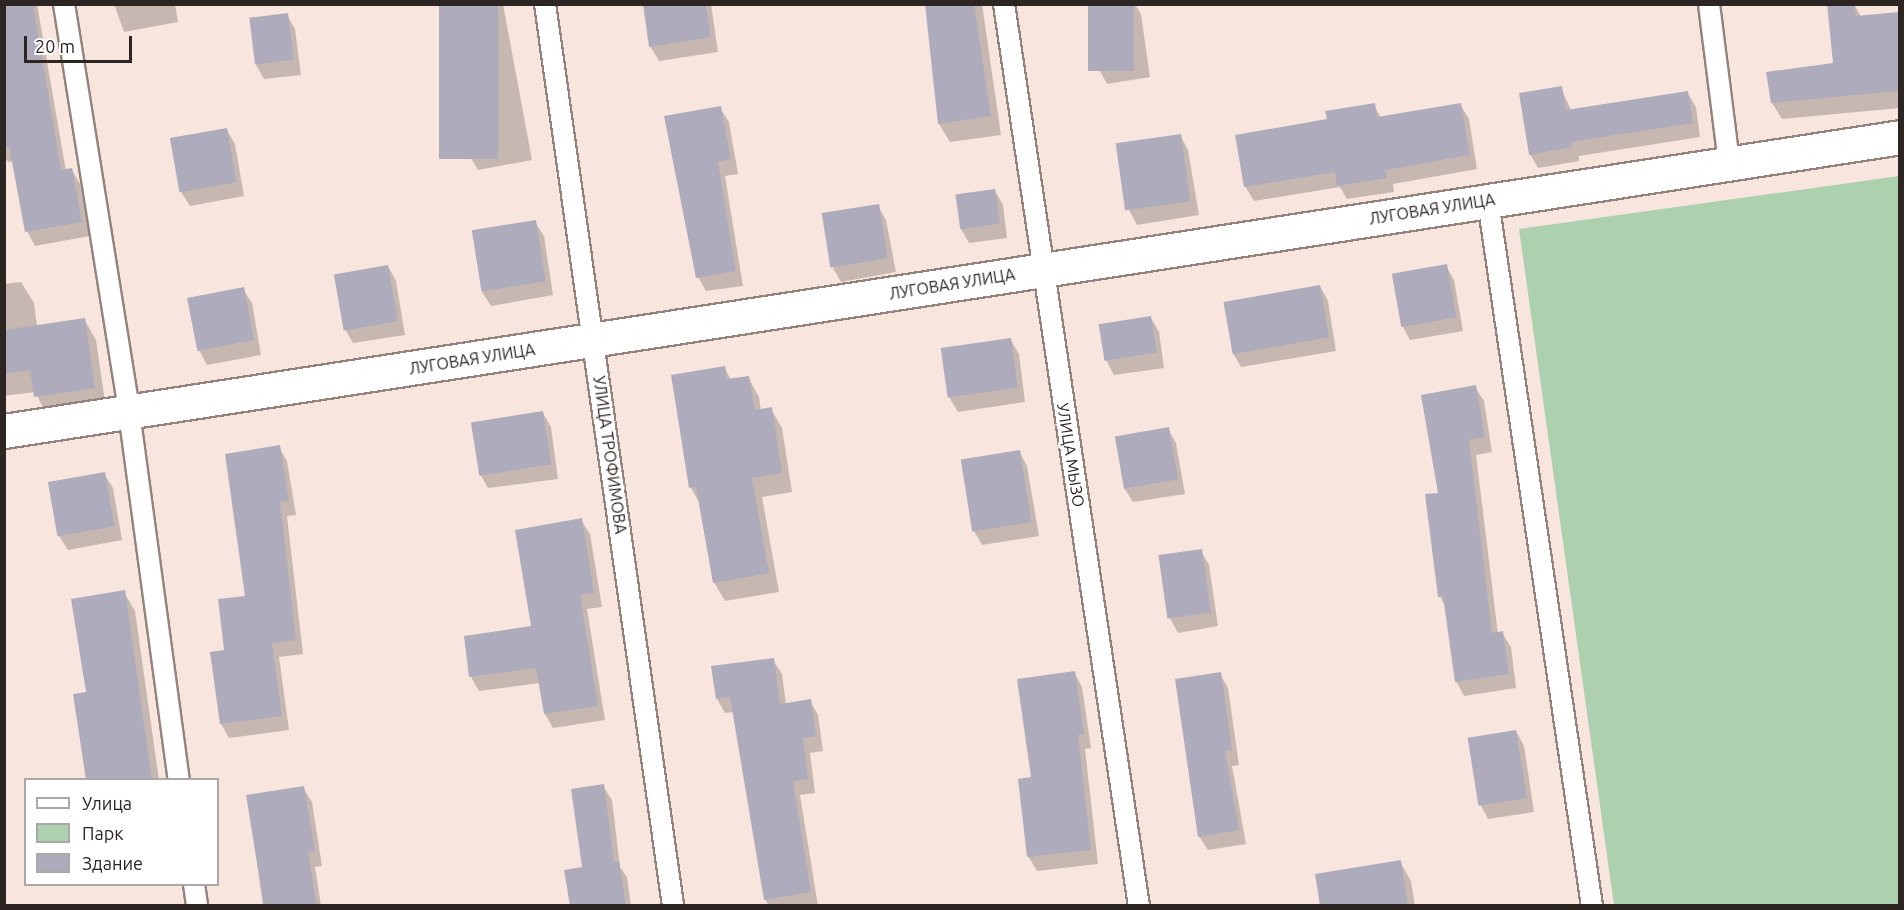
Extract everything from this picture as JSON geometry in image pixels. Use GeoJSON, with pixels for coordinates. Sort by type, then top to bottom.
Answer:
{"type":"FeatureCollection","features":[{"type":"Feature","properties":{"kind":"street","name":"ЛУГОВАЯ УЛИЦА"},"geometry":{"type":"LineString","coordinates":[[4,431],[1899,137]]}},
{"type":"Feature","properties":{"kind":"lane"},"geometry":{"type":"LineString","coordinates":[[64,4],[129,412],[179,778]]}},
{"type":"Feature","properties":{"kind":"lane","name":"УЛИЦА ТРОФИМОВА"},"geometry":{"type":"LineString","coordinates":[[545,4],[673,906]]}},
{"type":"Feature","properties":{"kind":"lane","name":"УЛИЦА МЫЗО"},"geometry":{"type":"LineString","coordinates":[[1004,4],[1139,906]]}},
{"type":"Feature","properties":{"kind":"lane"},"geometry":{"type":"LineString","coordinates":[[1709,4],[1729,163]]}},
{"type":"Feature","properties":{"kind":"lane"},"geometry":{"type":"LineString","coordinates":[[1488,201],[1592,906]]}},
{"type":"Feature","properties":{"kind":"lane"},"geometry":{"type":"LineString","coordinates":[[194,886],[196,906]]}},
{"type":"Feature","properties":{"kind":"green space"},"geometry":{"type":"Polygon","coordinates":[[[1899,176],[1899,905],[1614,905],[1519,229],[1899,176]]]}},
{"type":"Feature","properties":{"kind":"building"},"geometry":{"type":"Polygon","coordinates":[[[4,4],[33,4],[61,170],[72,168],[82,222],[25,232],[9,146],[4,147],[4,4]]]}},
{"type":"Feature","properties":{"kind":"building"},"geometry":{"type":"Polygon","coordinates":[[[439,4],[498,4],[498,159],[439,159],[439,4]]]}},
{"type":"Feature","properties":{"kind":"building"},"geometry":{"type":"Polygon","coordinates":[[[643,4],[706,4],[711,37],[649,47],[643,4]]]}},
{"type":"Feature","properties":{"kind":"building"},"geometry":{"type":"Polygon","coordinates":[[[925,4],[974,4],[991,116],[938,124],[925,4]]]}},
{"type":"Feature","properties":{"kind":"building"},"geometry":{"type":"Polygon","coordinates":[[[1088,4],[1134,4],[1134,71],[1088,71],[1088,4]]]}},
{"type":"Feature","properties":{"kind":"building"},"geometry":{"type":"Polygon","coordinates":[[[1827,4],[1854,4],[1856,16],[1899,12],[1899,91],[1771,103],[1766,72],[1833,63],[1827,4]]]}},
{"type":"Feature","properties":{"kind":"building"},"geometry":{"type":"Polygon","coordinates":[[[288,13],[294,60],[255,64],[249,18],[288,13]]]}},
{"type":"Feature","properties":{"kind":"building"},"geometry":{"type":"Polygon","coordinates":[[[1562,86],[1566,110],[1688,91],[1693,123],[1571,142],[1572,147],[1529,155],[1519,93],[1562,86]]]}},
{"type":"Feature","properties":{"kind":"building"},"geometry":{"type":"Polygon","coordinates":[[[1375,103],[1377,117],[1461,103],[1470,155],[1386,170],[1387,178],[1337,186],[1335,172],[1244,187],[1235,135],[1327,119],[1325,111],[1375,103]]]}},
{"type":"Feature","properties":{"kind":"building"},"geometry":{"type":"Polygon","coordinates":[[[721,106],[731,159],[718,162],[736,271],[696,278],[664,116],[721,106]]]}},
{"type":"Feature","properties":{"kind":"building"},"geometry":{"type":"Polygon","coordinates":[[[227,128],[237,182],[179,192],[170,138],[227,128]]]}},
{"type":"Feature","properties":{"kind":"building"},"geometry":{"type":"Polygon","coordinates":[[[1181,134],[1190,201],[1125,211],[1116,143],[1181,134]]]}},
{"type":"Feature","properties":{"kind":"building"},"geometry":{"type":"Polygon","coordinates":[[[995,189],[1000,224],[960,229],[955,195],[995,189]]]}},
{"type":"Feature","properties":{"kind":"building"},"geometry":{"type":"Polygon","coordinates":[[[879,204],[888,258],[830,267],[822,213],[879,204]]]}},
{"type":"Feature","properties":{"kind":"building"},"geometry":{"type":"Polygon","coordinates":[[[536,220],[546,281],[481,291],[472,230],[536,220]]]}},
{"type":"Feature","properties":{"kind":"building"},"geometry":{"type":"Polygon","coordinates":[[[1447,264],[1456,317],[1401,327],[1392,274],[1447,264]]]}},
{"type":"Feature","properties":{"kind":"building"},"geometry":{"type":"Polygon","coordinates":[[[388,265],[398,321],[344,331],[334,275],[388,265]]]}},
{"type":"Feature","properties":{"kind":"building"},"geometry":{"type":"Polygon","coordinates":[[[1320,285],[1329,337],[1233,354],[1223,302],[1320,285]]]}},
{"type":"Feature","properties":{"kind":"building"},"geometry":{"type":"Polygon","coordinates":[[[244,287],[254,340],[197,351],[187,298],[244,287]]]}},
{"type":"Feature","properties":{"kind":"building"},"geometry":{"type":"Polygon","coordinates":[[[1151,316],[1157,353],[1104,361],[1099,324],[1151,316]]]}},
{"type":"Feature","properties":{"kind":"building"},"geometry":{"type":"Polygon","coordinates":[[[85,318],[95,388],[34,397],[30,370],[4,374],[4,330],[85,318]]]}},
{"type":"Feature","properties":{"kind":"building"},"geometry":{"type":"Polygon","coordinates":[[[1011,338],[1018,388],[948,397],[941,348],[1011,338]]]}},
{"type":"Feature","properties":{"kind":"building"},"geometry":{"type":"Polygon","coordinates":[[[725,366],[727,379],[749,376],[755,410],[772,407],[782,473],[752,478],[769,573],[713,583],[696,487],[689,488],[671,375],[725,366]]]}},
{"type":"Feature","properties":{"kind":"building"},"geometry":{"type":"Polygon","coordinates":[[[1476,385],[1485,437],[1469,440],[1492,633],[1503,631],[1509,674],[1455,682],[1443,596],[1438,597],[1425,494],[1438,493],[1421,395],[1476,385]]]}},
{"type":"Feature","properties":{"kind":"building"},"geometry":{"type":"Polygon","coordinates":[[[543,411],[551,464],[479,476],[471,422],[543,411]]]}},
{"type":"Feature","properties":{"kind":"building"},"geometry":{"type":"Polygon","coordinates":[[[1169,427],[1178,479],[1124,489],[1115,437],[1169,427]]]}},
{"type":"Feature","properties":{"kind":"building"},"geometry":{"type":"Polygon","coordinates":[[[280,445],[289,501],[280,502],[296,640],[272,643],[282,716],[220,724],[210,652],[224,650],[218,599],[245,596],[225,454],[280,445]]]}},
{"type":"Feature","properties":{"kind":"building"},"geometry":{"type":"Polygon","coordinates":[[[1020,450],[1031,522],[972,531],[961,459],[1020,450]]]}},
{"type":"Feature","properties":{"kind":"building"},"geometry":{"type":"Polygon","coordinates":[[[105,472],[115,526],[57,536],[48,482],[105,472]]]}},
{"type":"Feature","properties":{"kind":"building"},"geometry":{"type":"Polygon","coordinates":[[[582,518],[594,593],[580,595],[598,706],[544,714],[536,668],[469,677],[464,636],[531,626],[515,530],[582,518]]]}},
{"type":"Feature","properties":{"kind":"building"},"geometry":{"type":"Polygon","coordinates":[[[1202,549],[1211,612],[1167,619],[1158,555],[1202,549]]]}},
{"type":"Feature","properties":{"kind":"building"},"geometry":{"type":"Polygon","coordinates":[[[125,590],[152,778],[86,778],[73,694],[86,692],[71,599],[125,590]]]}},
{"type":"Feature","properties":{"kind":"building"},"geometry":{"type":"Polygon","coordinates":[[[774,658],[780,704],[811,699],[816,736],[803,738],[808,779],[793,781],[811,892],[764,900],[730,697],[716,699],[711,666],[774,658]]]}},
{"type":"Feature","properties":{"kind":"building"},"geometry":{"type":"Polygon","coordinates":[[[1075,671],[1084,734],[1078,735],[1091,850],[1027,857],[1018,779],[1031,777],[1017,679],[1075,671]]]}},
{"type":"Feature","properties":{"kind":"building"},"geometry":{"type":"Polygon","coordinates":[[[1221,672],[1232,750],[1225,751],[1239,830],[1198,837],[1175,679],[1221,672]]]}},
{"type":"Feature","properties":{"kind":"building"},"geometry":{"type":"Polygon","coordinates":[[[1516,730],[1527,798],[1478,806],[1468,738],[1516,730]]]}},
{"type":"Feature","properties":{"kind":"building"},"geometry":{"type":"Polygon","coordinates":[[[604,784],[614,862],[619,861],[626,906],[570,906],[564,870],[582,867],[571,789],[604,784]]]}},
{"type":"Feature","properties":{"kind":"building"},"geometry":{"type":"Polygon","coordinates":[[[304,786],[315,852],[308,853],[317,906],[264,906],[246,795],[304,786]]]}},
{"type":"Feature","properties":{"kind":"building"},"geometry":{"type":"Polygon","coordinates":[[[1401,860],[1408,906],[1320,906],[1315,874],[1401,860]]]}}]}
